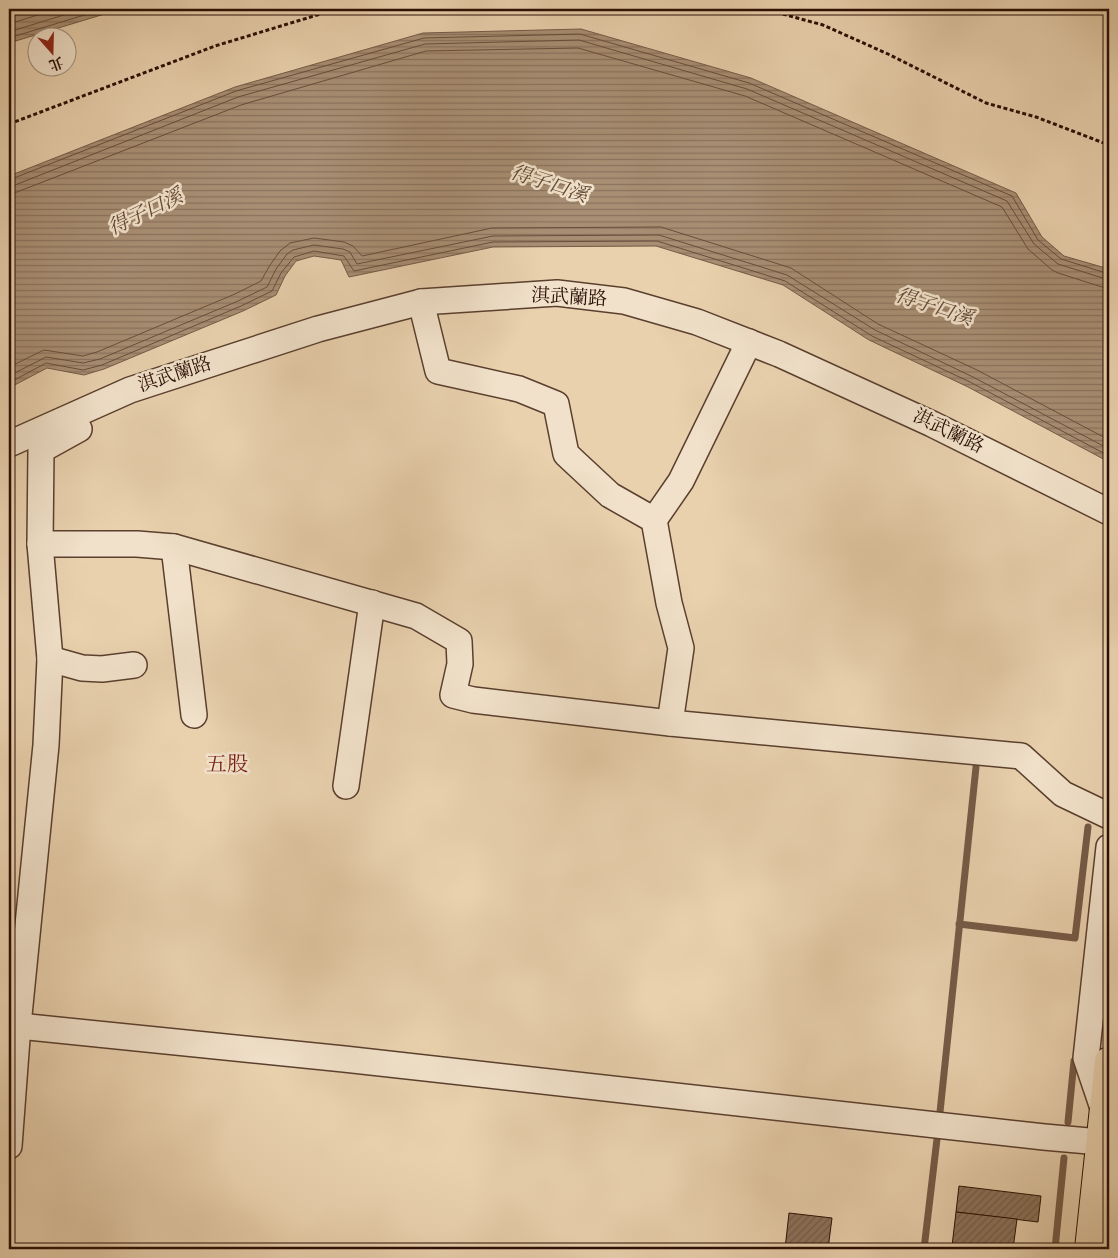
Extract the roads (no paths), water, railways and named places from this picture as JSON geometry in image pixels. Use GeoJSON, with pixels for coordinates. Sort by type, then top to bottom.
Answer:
{"type":"FeatureCollection","features":[{"type":"Feature","properties":{"kind":"main road"},"geometry":{"type":"LineString","coordinates":[[1089,1249],[1100,1142],[1107,1107],[1109,1061]]}},
{"type":"Feature","properties":{"kind":"street","name":"淇武蘭路"},"geometry":{"type":"LineString","coordinates":[[9,444],[130,390],[318,329],[421,302],[557,293],[624,301],[697,322],[750,342],[932,424],[1109,512]]}},
{"type":"Feature","properties":{"kind":"street"},"geometry":{"type":"LineString","coordinates":[[421,302],[438,371],[519,389],[556,404],[566,454],[610,495],[654,520]]}},
{"type":"Feature","properties":{"kind":"street"},"geometry":{"type":"LineString","coordinates":[[670,723],[681,648],[669,603],[654,520],[681,480],[750,342]]}},
{"type":"Feature","properties":{"kind":"street"},"geometry":{"type":"LineString","coordinates":[[9,1146],[13,1025],[46,744],[50,659],[40,544],[41,450],[90,423],[111,408],[130,390]]}},
{"type":"Feature","properties":{"kind":"street"},"geometry":{"type":"LineString","coordinates":[[40,544],[137,544],[174,547],[416,616],[459,641],[460,664],[454,695],[474,700],[670,723],[1021,756],[1063,794],[1109,816]]}},
{"type":"Feature","properties":{"kind":"street"},"geometry":{"type":"LineString","coordinates":[[174,547],[194,714]]}},
{"type":"Feature","properties":{"kind":"street"},"geometry":{"type":"LineString","coordinates":[[346,786],[372,604]]}},
{"type":"Feature","properties":{"kind":"street"},"geometry":{"type":"LineString","coordinates":[[50,659],[82,668],[102,669],[134,665]]}},
{"type":"Feature","properties":{"kind":"street"},"geometry":{"type":"LineString","coordinates":[[1107,1107],[1086,1058],[1109,848]]}},
{"type":"Feature","properties":{"kind":"street"},"geometry":{"type":"LineString","coordinates":[[13,1025],[1100,1142]]}},
{"type":"Feature","properties":{"kind":"water"},"geometry":{"type":"Polygon","coordinates":[[[9,9],[121,9],[58,28],[28,28],[28,37],[9,43],[9,9]]]}},
{"type":"Feature","properties":{"kind":"water","name":"得子口溪"},"geometry":{"type":"Polygon","coordinates":[[[581,29],[751,78],[1016,193],[1042,237],[1064,256],[1109,269],[1109,462],[968,387],[869,340],[783,285],[656,246],[493,247],[349,277],[341,260],[314,256],[296,261],[285,276],[276,295],[243,311],[104,369],[84,375],[47,368],[9,388],[9,176],[235,87],[423,33],[581,29]]]}},
{"type":"Feature","properties":{"kind":"waterway"},"geometry":{"type":"LineString","coordinates":[[940,1112],[976,767]]}},
{"type":"Feature","properties":{"kind":"waterway"},"geometry":{"type":"LineString","coordinates":[[959,924],[1075,938],[1088,827]]}},
{"type":"Feature","properties":{"kind":"waterway"},"geometry":{"type":"LineString","coordinates":[[1068,1122],[1074,1061]]}},
{"type":"Feature","properties":{"kind":"waterway"},"geometry":{"type":"LineString","coordinates":[[924,1249],[937,1139]]}},
{"type":"Feature","properties":{"kind":"waterway"},"geometry":{"type":"LineString","coordinates":[[1055,1249],[1064,1158]]}},
{"type":"Feature","properties":{"kind":"district","name":"五股"},"geometry":{"type":"Point","coordinates":[227,765]}}]}
